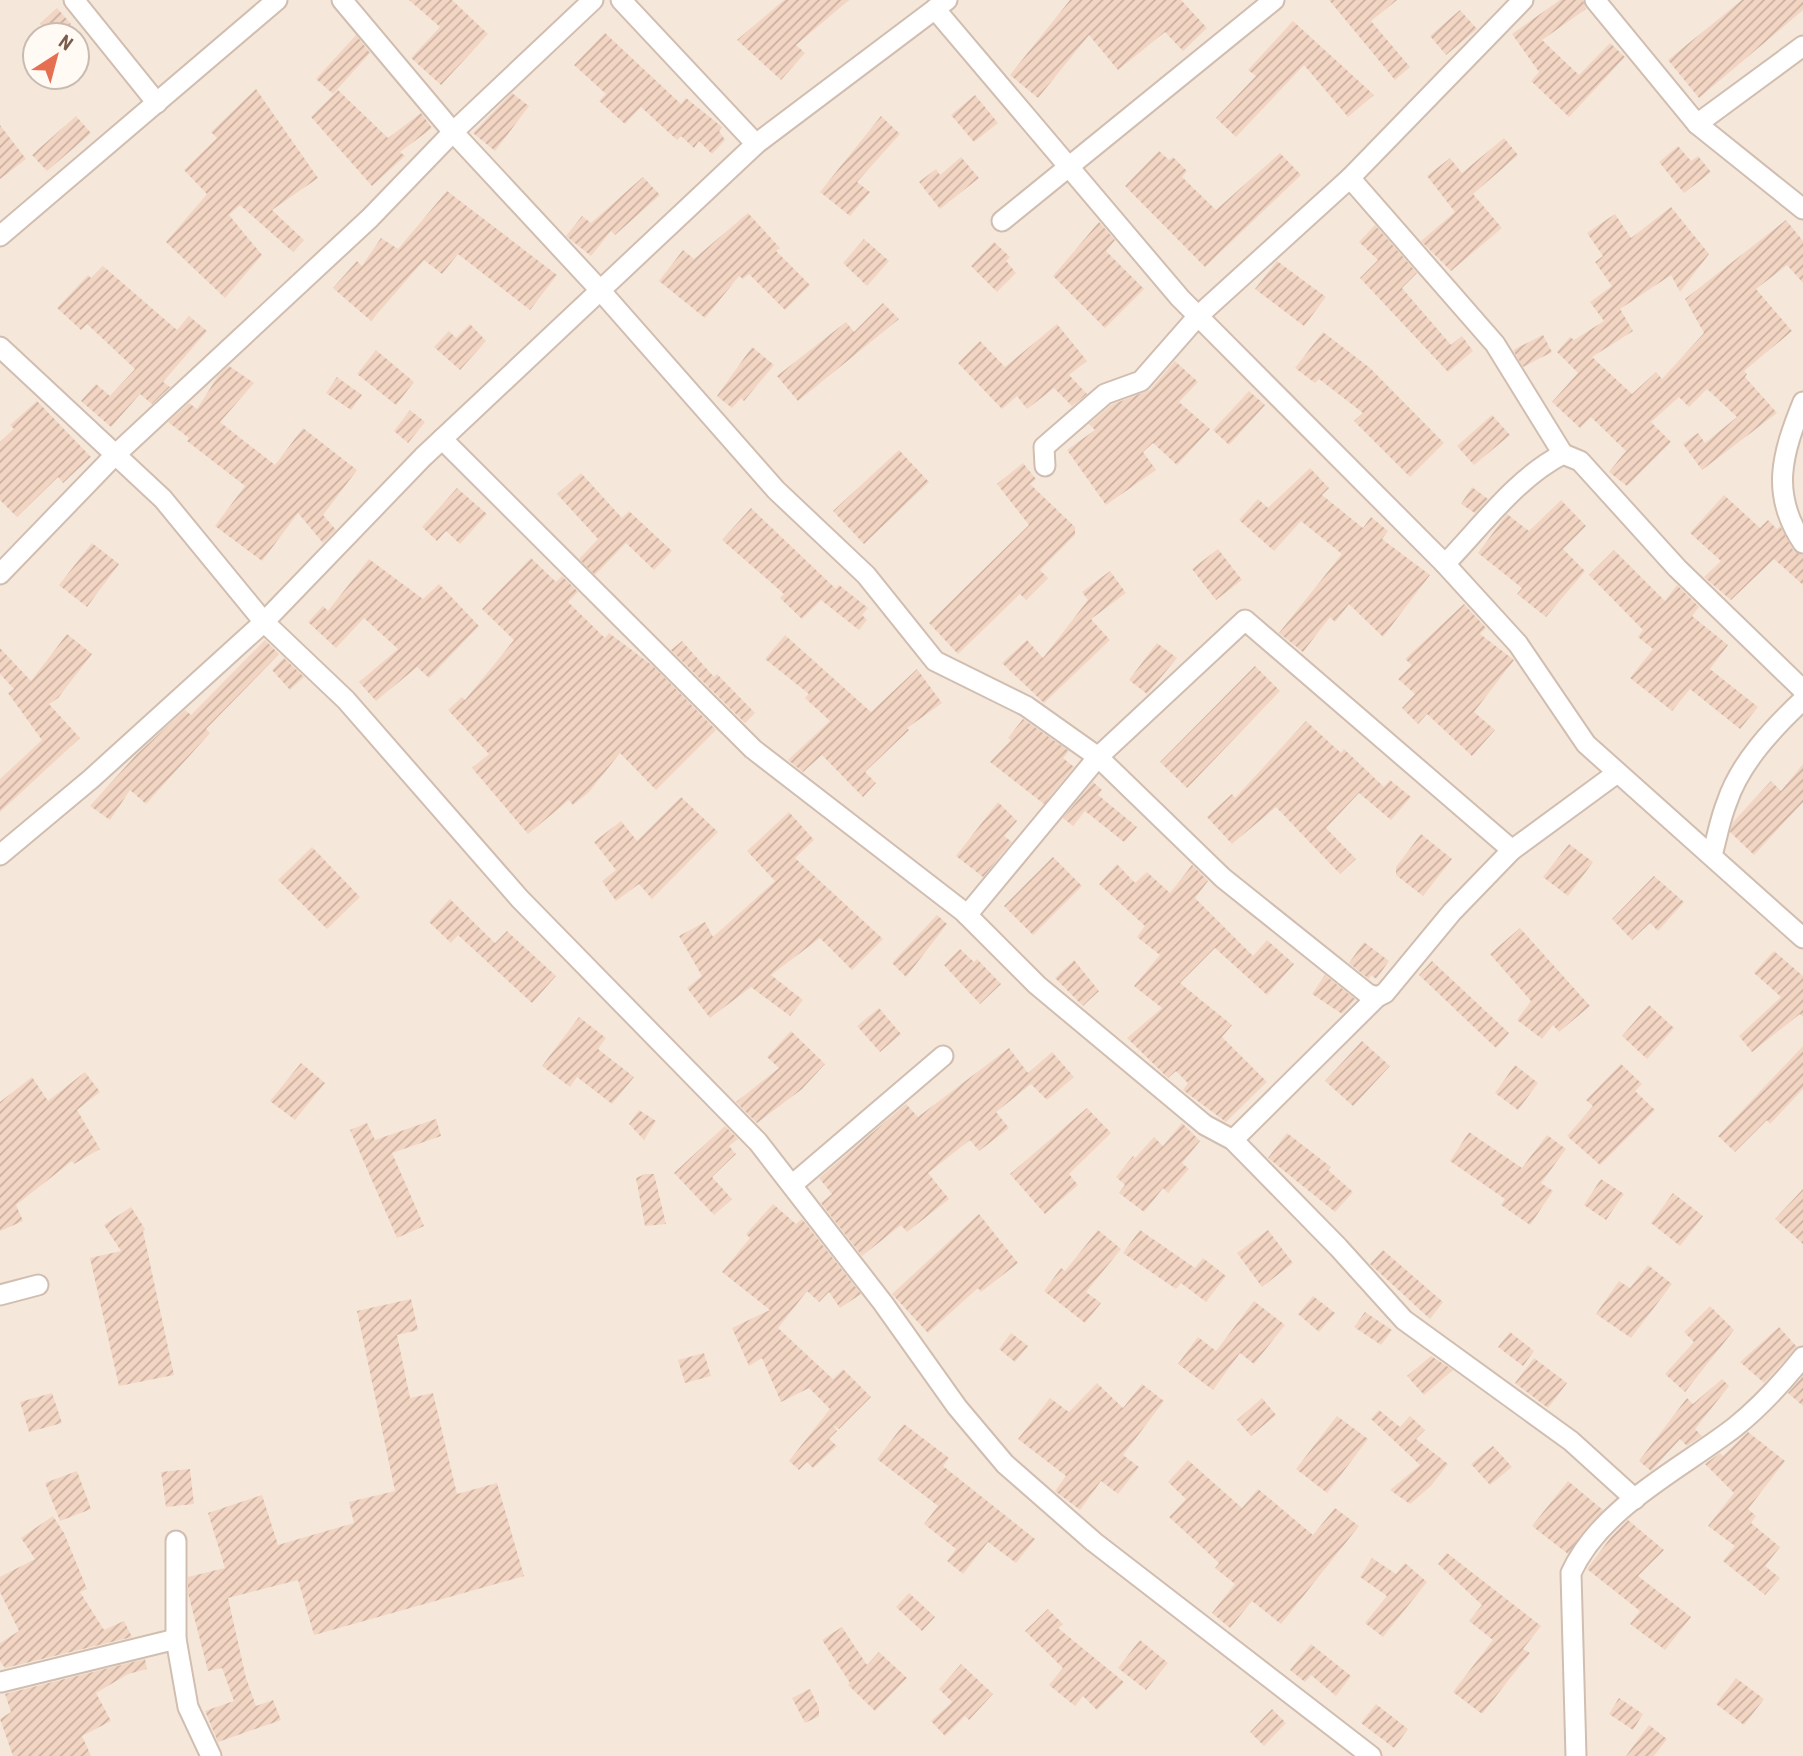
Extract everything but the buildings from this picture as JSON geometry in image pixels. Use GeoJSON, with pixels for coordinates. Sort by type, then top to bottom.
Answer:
{"type":"FeatureCollection","features":[{"type":"Feature","properties":{"kind":"street"},"geometry":{"type":"LineString","coordinates":[[74,0],[157,103]]}},
{"type":"Feature","properties":{"kind":"street"},"geometry":{"type":"LineString","coordinates":[[0,236],[277,0]]}},
{"type":"Feature","properties":{"kind":"street"},"geometry":{"type":"LineString","coordinates":[[342,0],[453,132],[599,289],[776,490],[866,575],[935,661],[1026,706],[1098,757],[1223,878],[1346,978],[1368,994],[1377,997]]}},
{"type":"Feature","properties":{"kind":"street"},"geometry":{"type":"LineString","coordinates":[[0,574],[114,456],[370,218],[453,132],[593,0]]}},
{"type":"Feature","properties":{"kind":"street"},"geometry":{"type":"LineString","coordinates":[[621,0],[756,144]]}},
{"type":"Feature","properties":{"kind":"street"},"geometry":{"type":"LineString","coordinates":[[1002,221],[1274,0]]}},
{"type":"Feature","properties":{"kind":"street"},"geometry":{"type":"LineString","coordinates":[[1045,466],[1044,447],[1105,394],[1141,381],[1198,316],[1350,178],[1523,0]]}},
{"type":"Feature","properties":{"kind":"street"},"geometry":{"type":"LineString","coordinates":[[1595,0],[1697,124],[1803,209]]}},
{"type":"Feature","properties":{"kind":"street"},"geometry":{"type":"LineString","coordinates":[[0,855],[91,779],[264,622],[442,439],[756,144],[941,4],[1069,166],[1198,316],[1445,564],[1518,644],[1572,727],[1617,773],[1803,938]]}},
{"type":"Feature","properties":{"kind":"street"},"geometry":{"type":"LineString","coordinates":[[1697,124],[1803,46]]}},
{"type":"Feature","properties":{"kind":"street"},"geometry":{"type":"LineString","coordinates":[[1350,178],[1495,344],[1563,454],[1580,461],[1677,568],[1803,690]]}},
{"type":"Feature","properties":{"kind":"street"},"geometry":{"type":"LineString","coordinates":[[0,347],[163,499],[264,622],[346,700],[520,899],[758,1142],[883,1303],[957,1406],[1005,1464],[1094,1542],[1371,1756]]}},
{"type":"Feature","properties":{"kind":"street"},"geometry":{"type":"LineString","coordinates":[[1803,402],[1782,467],[1781,495],[1788,522],[1803,543]]}},
{"type":"Feature","properties":{"kind":"street"},"geometry":{"type":"LineString","coordinates":[[442,439],[753,749],[967,915],[1037,985],[1205,1125],[1233,1140],[1404,1320],[1571,1441],[1635,1499]]}},
{"type":"Feature","properties":{"kind":"street"},"geometry":{"type":"LineString","coordinates":[[1445,564],[1528,478],[1545,463],[1563,454]]}},
{"type":"Feature","properties":{"kind":"street"},"geometry":{"type":"LineString","coordinates":[[967,915],[1098,757],[1245,620],[1513,850]]}},
{"type":"Feature","properties":{"kind":"street"},"geometry":{"type":"LineString","coordinates":[[1712,855],[1727,801],[1737,778],[1762,744],[1803,700]]}},
{"type":"Feature","properties":{"kind":"street"},"geometry":{"type":"LineString","coordinates":[[1233,1140],[1377,997],[1385,993],[1451,912],[1513,850],[1617,773]]}},
{"type":"Feature","properties":{"kind":"street"},"geometry":{"type":"LineString","coordinates":[[792,1185],[943,1056]]}},
{"type":"Feature","properties":{"kind":"street"},"geometry":{"type":"LineString","coordinates":[[0,1295],[38,1284]]}},
{"type":"Feature","properties":{"kind":"street"},"geometry":{"type":"LineString","coordinates":[[1576,1756],[1571,1573],[1578,1558],[1605,1526],[1635,1499],[1766,1402],[1803,1357]]}},
{"type":"Feature","properties":{"kind":"street"},"geometry":{"type":"LineString","coordinates":[[176,1541],[176,1639],[188,1707],[211,1756]]}},
{"type":"Feature","properties":{"kind":"street"},"geometry":{"type":"LineString","coordinates":[[1,1682],[176,1639]]}},
{"type":"Feature","properties":{"kind":"shaded area"},"geometry":{"type":"Polygon","coordinates":[[[0,0],[1803,0],[1803,1756],[0,1756],[0,0]]]}}]}
